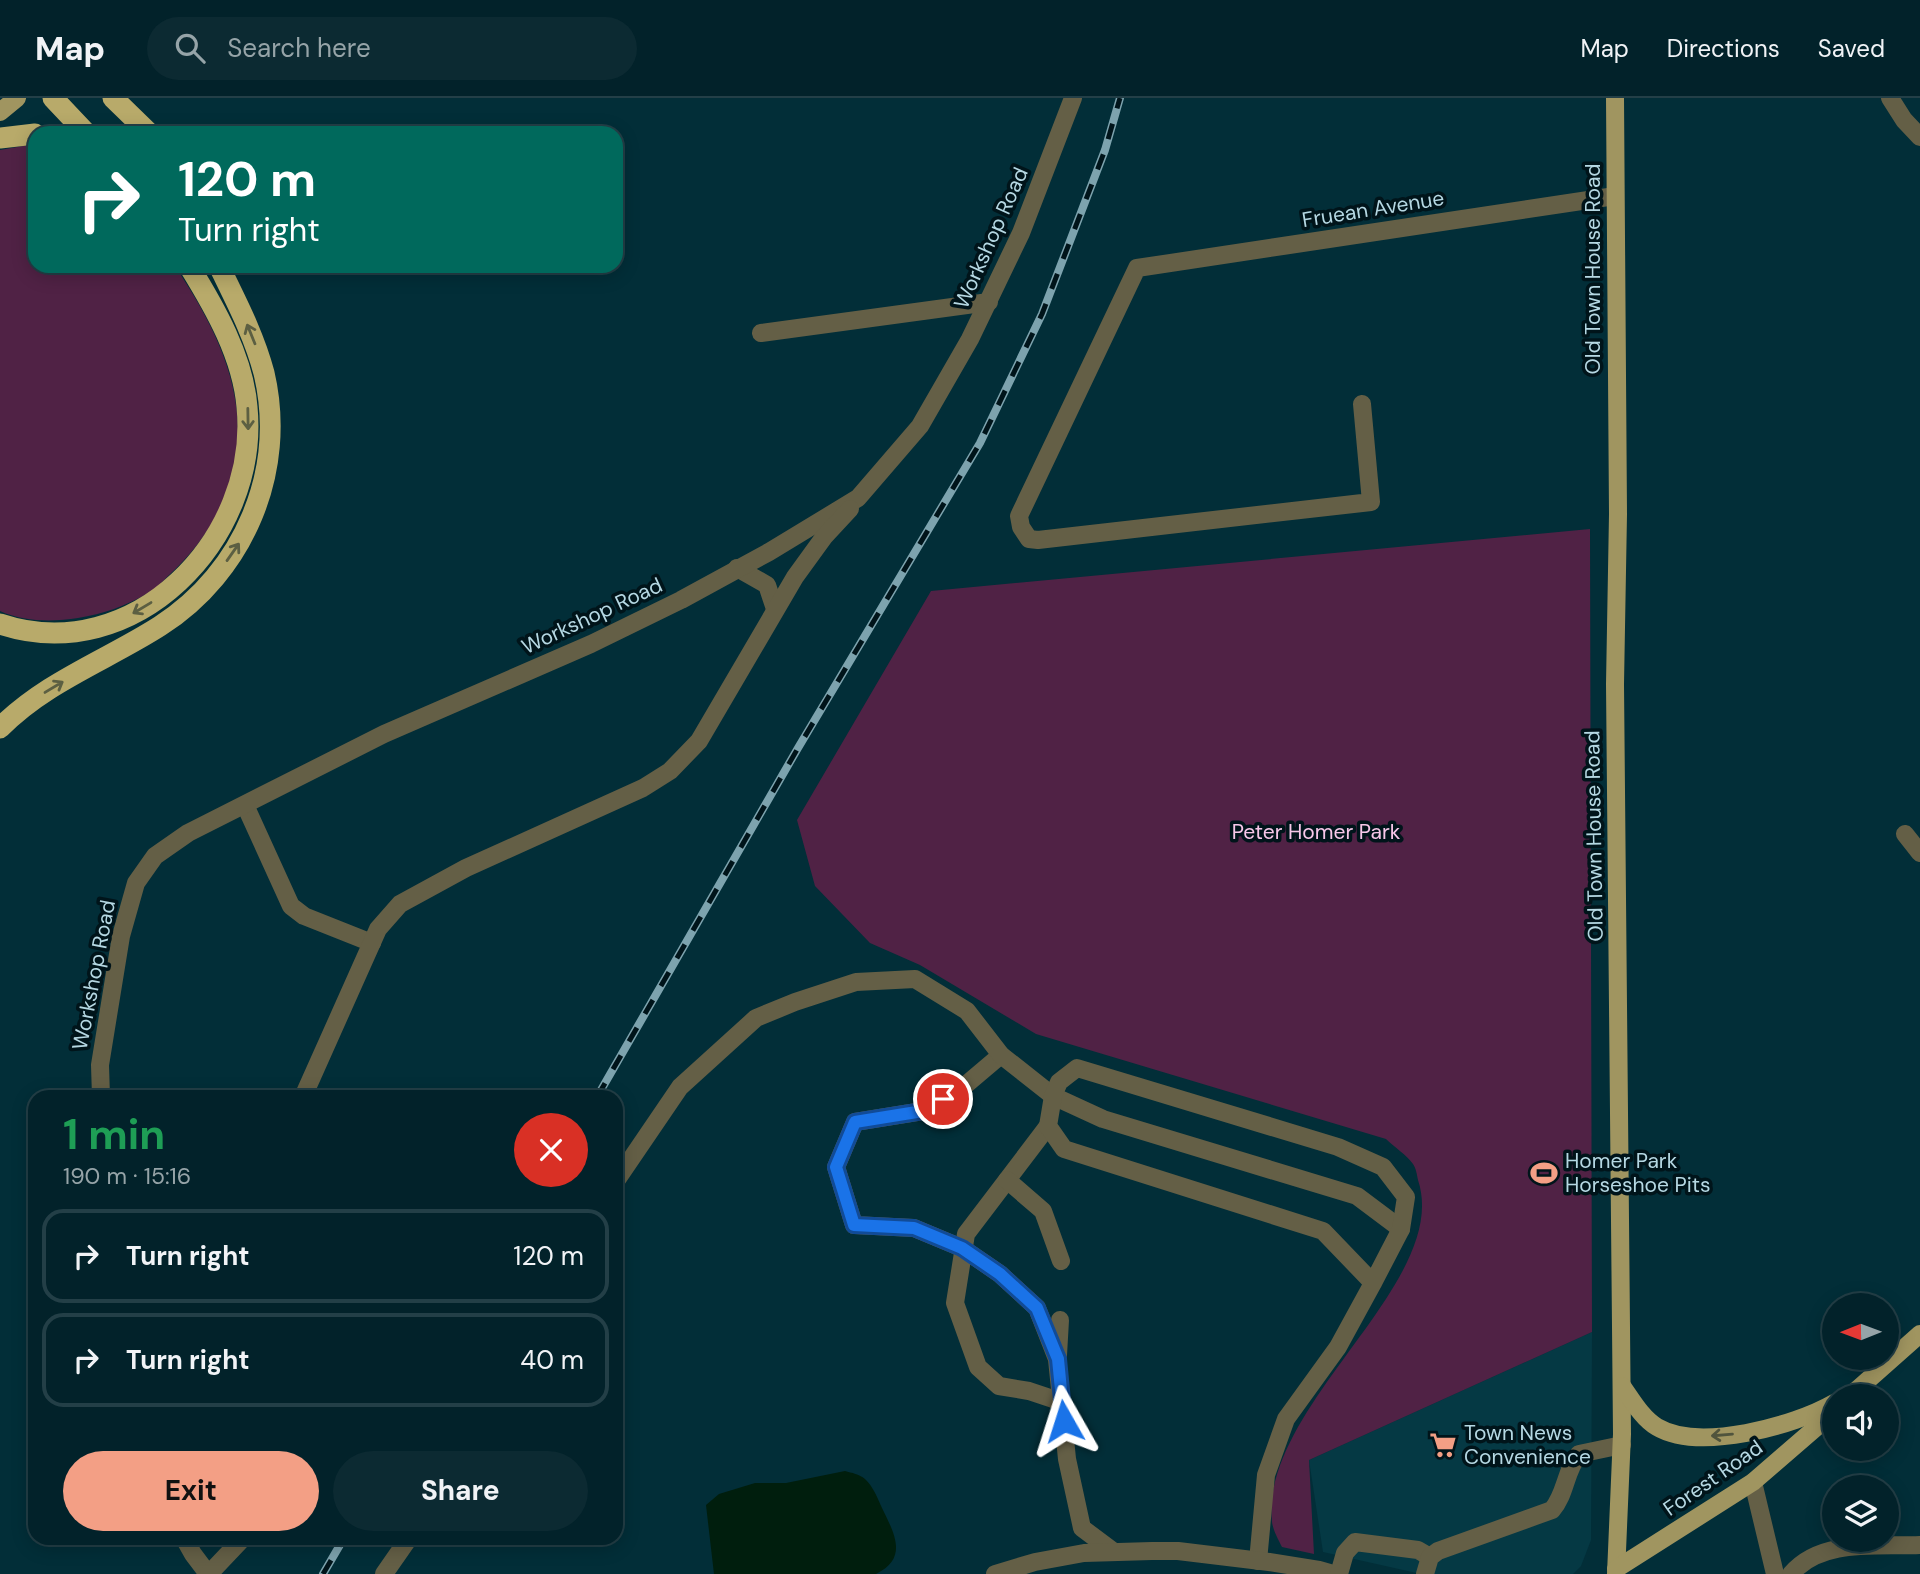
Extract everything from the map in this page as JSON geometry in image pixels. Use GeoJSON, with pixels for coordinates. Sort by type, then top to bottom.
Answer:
{"type":"FeatureCollection","features":[{"type":"Feature","properties":{"kind":"highway"},"geometry":{"type":"LineString","coordinates":[[54,98],[80,126]]}},
{"type":"Feature","properties":{"kind":"highway"},"geometry":{"type":"LineString","coordinates":[[113,98],[143,126]]}},
{"type":"Feature","properties":{"kind":"highway"},"geometry":{"type":"LineString","coordinates":[[137,98],[148,126]]}},
{"type":"Feature","properties":{"kind":"highway"},"geometry":{"type":"LineString","coordinates":[[0,138],[28,135]]}},
{"type":"Feature","properties":{"kind":"highway"},"geometry":{"type":"LineString","coordinates":[[0,624],[43,633],[64,632],[86,630],[125,618],[147,606],[187,573],[217,537],[237,495],[247,451],[247,408],[245,388],[224,331],[192,273]]}},
{"type":"Feature","properties":{"kind":"highway"},"geometry":{"type":"LineString","coordinates":[[0,728],[40,695],[180,612],[215,577],[244,537],[261,498],[268,461],[268,395],[255,344],[222,273]]}},
{"type":"Feature","properties":{"kind":"main road"},"geometry":{"type":"LineString","coordinates":[[0,112],[17,98]]}},
{"type":"Feature","properties":{"kind":"main road","name":"Old Town House Road"},"geometry":{"type":"LineString","coordinates":[[1615,98],[1618,514],[1615,684],[1622,1386],[1622,1445],[1615,1572]]}},
{"type":"Feature","properties":{"kind":"main road"},"geometry":{"type":"LineString","coordinates":[[1863,1384],[1920,1334]]}},
{"type":"Feature","properties":{"kind":"main road"},"geometry":{"type":"LineString","coordinates":[[1622,1386],[1655,1426],[1671,1433],[1693,1436],[1721,1436],[1760,1430],[1794,1421],[1822,1409]]}},
{"type":"Feature","properties":{"kind":"main road","name":"Forest Road"},"geometry":{"type":"LineString","coordinates":[[1615,1572],[1754,1482],[1822,1422]]}},
{"type":"Feature","properties":{"kind":"street","name":"Workshop Road"},"geometry":{"type":"LineString","coordinates":[[101,1090],[100,1065],[121,936],[136,883],[155,856],[166,846],[384,734],[591,644],[681,600],[769,552],[858,498],[920,426],[992,295],[1048,169],[1073,98]]}},
{"type":"Feature","properties":{"kind":"street"},"geometry":{"type":"LineString","coordinates":[[1890,98],[1904,120],[1920,137]]}},
{"type":"Feature","properties":{"kind":"street","name":"Fruean Avenue"},"geometry":{"type":"LineString","coordinates":[[1362,404],[1371,502],[1058,539],[1029,539],[1021,527],[1019,516],[1137,269],[1615,196]]}},
{"type":"Feature","properties":{"kind":"street"},"geometry":{"type":"LineString","coordinates":[[761,333],[992,295]]}},
{"type":"Feature","properties":{"kind":"street"},"geometry":{"type":"LineString","coordinates":[[307,1090],[378,929],[400,904],[466,868],[643,788],[670,771],[699,741],[775,609],[809,557],[858,498]]}},
{"type":"Feature","properties":{"kind":"street"},"geometry":{"type":"LineString","coordinates":[[737,568],[767,585],[775,609]]}},
{"type":"Feature","properties":{"kind":"street"},"geometry":{"type":"LineString","coordinates":[[245,805],[291,906],[304,916],[372,943]]}},
{"type":"Feature","properties":{"kind":"street"},"geometry":{"type":"LineString","coordinates":[[1905,834],[1920,853]]}},
{"type":"Feature","properties":{"kind":"street"},"geometry":{"type":"LineString","coordinates":[[623,1171],[680,1087],[756,1018],[856,982],[915,979],[967,1011],[1001,1055],[1053,1096],[1103,1119],[1357,1196],[1401,1229]]}},
{"type":"Feature","properties":{"kind":"street"},"geometry":{"type":"LineString","coordinates":[[1001,1055],[962,1088],[923,1111],[855,1122],[836,1167],[854,1225],[914,1228],[962,1248],[1000,1274],[1037,1308],[1058,1359]]}},
{"type":"Feature","properties":{"kind":"street"},"geometry":{"type":"LineString","coordinates":[[1062,1402],[999,1385],[978,1367],[955,1303],[965,1234],[1048,1126],[1053,1096],[1059,1082],[1077,1068],[1338,1147],[1383,1167],[1406,1197],[1401,1229],[1338,1347],[1286,1419],[1266,1475],[1258,1560]]}},
{"type":"Feature","properties":{"kind":"street"},"geometry":{"type":"LineString","coordinates":[[1048,1126],[1064,1149],[1323,1231],[1373,1283]]}},
{"type":"Feature","properties":{"kind":"street"},"geometry":{"type":"LineString","coordinates":[[1007,1180],[1043,1211],[1061,1261]]}},
{"type":"Feature","properties":{"kind":"street"},"geometry":{"type":"LineString","coordinates":[[1060,1320],[1058,1359],[1067,1459],[1082,1528],[1114,1552]]}},
{"type":"Feature","properties":{"kind":"street"},"geometry":{"type":"LineString","coordinates":[[1339,1574],[1345,1553],[1355,1542],[1418,1550],[1428,1565],[1438,1550],[1552,1510],[1561,1500],[1571,1464],[1579,1454],[1622,1445]]}},
{"type":"Feature","properties":{"kind":"street"},"geometry":{"type":"LineString","coordinates":[[1754,1482],[1776,1574]]}},
{"type":"Feature","properties":{"kind":"street"},"geometry":{"type":"LineString","coordinates":[[188,1545],[209,1574],[236,1545]]}},
{"type":"Feature","properties":{"kind":"street"},"geometry":{"type":"LineString","coordinates":[[384,1574],[404,1545]]}},
{"type":"Feature","properties":{"kind":"street"},"geometry":{"type":"LineString","coordinates":[[1791,1574],[1804,1562],[1835,1548],[1920,1545]]}},
{"type":"Feature","properties":{"kind":"street"},"geometry":{"type":"LineString","coordinates":[[995,1574],[1035,1562],[1084,1553],[1178,1551],[1258,1560],[1326,1572]]}},
{"type":"Feature","properties":{"kind":"shaded area"},"geometry":{"type":"Polygon","coordinates":[[[1592,1332],[1591,1540],[1581,1566],[1573,1574],[1421,1574],[1323,1552],[1309,1460],[1592,1332]]]}},
{"type":"Feature","properties":{"kind":"shaded area"},"geometry":{"type":"Polygon","coordinates":[[[845,1471],[868,1482],[891,1527],[896,1553],[886,1568],[876,1574],[714,1574],[706,1505],[719,1494],[755,1483],[786,1483],[845,1471]]]}},
{"type":"Feature","properties":{"kind":"green space"},"geometry":{"type":"Polygon","coordinates":[[[28,146],[28,273],[179,273],[219,344],[227,365],[237,409],[237,453],[233,473],[218,512],[196,546],[159,585],[140,598],[105,612],[78,618],[39,620],[0,611],[0,150],[28,146]]]}},
{"type":"Feature","properties":{"kind":"green space","name":"Peter Homer Park"},"geometry":{"type":"Polygon","coordinates":[[[1590,529],[1592,1332],[1309,1460],[1314,1554],[1282,1547],[1272,1522],[1276,1478],[1295,1434],[1322,1390],[1384,1303],[1408,1260],[1421,1219],[1418,1180],[1413,1164],[1386,1139],[1036,1034],[920,965],[870,943],[815,886],[797,820],[931,591],[1590,529]]]}},
{"type":"Feature","properties":{"kind":"railway"},"geometry":{"type":"LineString","coordinates":[[601,1090],[798,748],[980,443],[1042,314],[1105,150],[1120,98]]}},
{"type":"Feature","properties":{"kind":"railway"},"geometry":{"type":"LineString","coordinates":[[323,1574],[340,1545]]}},
{"type":"Feature","properties":{"kind":"place","name":"Homer Park Horseshoe Pits"},"geometry":{"type":"Point","coordinates":[1544,1173]}},
{"type":"Feature","properties":{"kind":"place","name":"Town News Convenience"},"geometry":{"type":"Point","coordinates":[1443,1445]}},
{"type":"Feature","properties":{"kind":"route"},"geometry":{"type":"LineString","coordinates":[[943,1099],[923,1111],[855,1122],[836,1167],[854,1225],[914,1228],[962,1248],[1000,1274],[1037,1308],[1058,1359],[1064,1421]]}}]}
